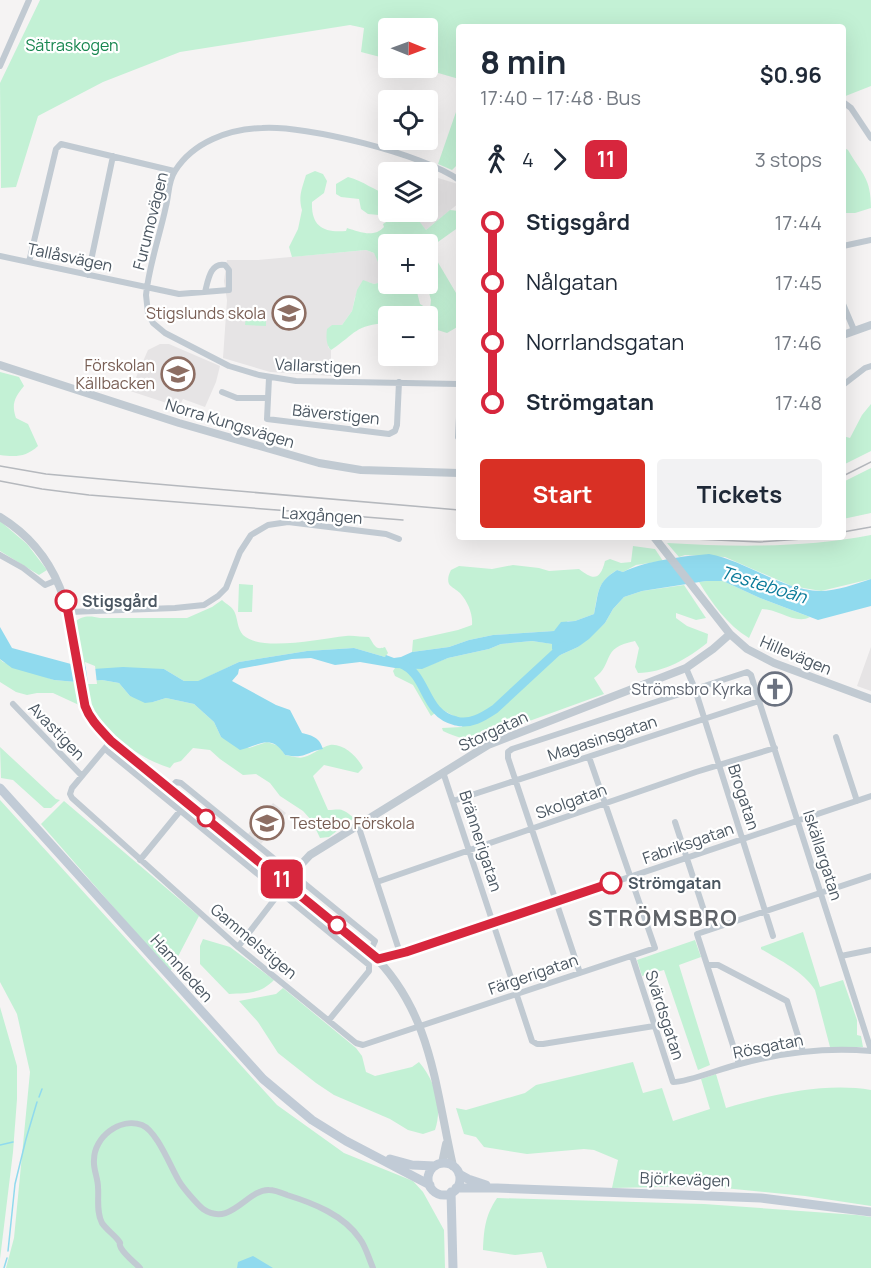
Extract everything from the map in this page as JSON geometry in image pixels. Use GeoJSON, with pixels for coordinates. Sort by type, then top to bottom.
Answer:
{"type":"FeatureCollection","features":[{"type":"Feature","properties":{"kind":"main road","name":"Hamnleden"},"geometry":{"type":"LineString","coordinates":[[0,788],[263,1079],[312,1120],[360,1149],[430,1185]]}},
{"type":"Feature","properties":{"kind":"main road","name":"Hamnleden"},"geometry":{"type":"LineString","coordinates":[[360,1149],[404,1163],[439,1165]]}},
{"type":"Feature","properties":{"kind":"main road"},"geometry":{"type":"LineString","coordinates":[[452,1232],[449,1216],[439,1193],[430,1185],[429,1176],[439,1165],[456,1170],[459,1181],[454,1190],[453,1268]]}},
{"type":"Feature","properties":{"kind":"main road","name":"Björkevägen"},"geometry":{"type":"LineString","coordinates":[[456,1170],[468,1179],[497,1188]]}},
{"type":"Feature","properties":{"kind":"main road","name":"Björkevägen"},"geometry":{"type":"LineString","coordinates":[[454,1190],[497,1188],[760,1198],[871,1212]]}},
{"type":"Feature","properties":{"kind":"main road"},"geometry":{"type":"LineString","coordinates":[[439,1193],[454,1190]]}},
{"type":"Feature","properties":{"kind":"street"},"geometry":{"type":"LineString","coordinates":[[0,66],[29,0]]}},
{"type":"Feature","properties":{"kind":"street"},"geometry":{"type":"LineString","coordinates":[[846,104],[871,138]]}},
{"type":"Feature","properties":{"kind":"street","name":"Furumovägen"},"geometry":{"type":"LineString","coordinates":[[147,288],[174,171],[192,152],[207,141],[237,131],[261,128],[293,130],[378,148]]}},
{"type":"Feature","properties":{"kind":"street"},"geometry":{"type":"LineString","coordinates":[[29,262],[56,149],[61,144],[174,171]]}},
{"type":"Feature","properties":{"kind":"street","name":"Furumovägen"},"geometry":{"type":"LineString","coordinates":[[388,150],[427,164],[456,178]]}},
{"type":"Feature","properties":{"kind":"street"},"geometry":{"type":"LineString","coordinates":[[88,275],[113,156]]}},
{"type":"Feature","properties":{"kind":"street"},"geometry":{"type":"LineString","coordinates":[[846,245],[871,240]]}},
{"type":"Feature","properties":{"kind":"street","name":"Tallåsvägen"},"geometry":{"type":"LineString","coordinates":[[0,256],[179,294],[204,292],[229,290],[229,270],[225,265],[220,263],[211,272],[204,292]]}},
{"type":"Feature","properties":{"kind":"street","name":"Vallarstigen"},"geometry":{"type":"LineString","coordinates":[[147,288],[148,312],[153,323],[165,333],[229,366],[269,378],[456,384]]}},
{"type":"Feature","properties":{"kind":"street"},"geometry":{"type":"LineString","coordinates":[[846,311],[854,330]]}},
{"type":"Feature","properties":{"kind":"street"},"geometry":{"type":"LineString","coordinates":[[846,334],[871,325]]}},
{"type":"Feature","properties":{"kind":"street","name":"Norra Kungsvägen"},"geometry":{"type":"LineString","coordinates":[[0,365],[179,423],[319,463],[361,470],[456,473]]}},
{"type":"Feature","properties":{"kind":"street"},"geometry":{"type":"LineString","coordinates":[[846,383],[871,366]]}},
{"type":"Feature","properties":{"kind":"street","name":"Bäverstigen"},"geometry":{"type":"LineString","coordinates":[[269,378],[266,415],[271,421],[389,434],[397,425],[399,382]]}},
{"type":"Feature","properties":{"kind":"street"},"geometry":{"type":"LineString","coordinates":[[222,392],[237,398],[267,398]]}},
{"type":"Feature","properties":{"kind":"street"},"geometry":{"type":"LineString","coordinates":[[0,517],[32,545],[57,580],[69,612],[89,716],[111,741],[378,959],[403,991],[421,1026],[437,1082],[447,1140],[456,1170]]}},
{"type":"Feature","properties":{"kind":"street","name":"Laxgången"},"geometry":{"type":"LineString","coordinates":[[69,612],[204,605],[226,588],[240,552],[252,536],[268,525],[288,522],[386,534],[399,539]]}},
{"type":"Feature","properties":{"kind":"street","name":"Hillevägen"},"geometry":{"type":"LineString","coordinates":[[657,540],[730,634],[747,649],[769,661],[871,699]]}},
{"type":"Feature","properties":{"kind":"street"},"geometry":{"type":"LineString","coordinates":[[0,555],[23,568],[45,585],[57,580]]}},
{"type":"Feature","properties":{"kind":"street","name":"Storgatan"},"geometry":{"type":"LineString","coordinates":[[287,883],[292,873],[308,856],[488,745],[686,668],[730,634]]}},
{"type":"Feature","properties":{"kind":"street","name":"Brogatan"},"geometry":{"type":"LineString","coordinates":[[686,668],[695,689],[773,936]]}},
{"type":"Feature","properties":{"kind":"street","name":"Iskällargatan"},"geometry":{"type":"LineString","coordinates":[[695,689],[745,672],[751,675],[871,1050]]}},
{"type":"Feature","properties":{"kind":"street","name":"Magasinsgatan"},"geometry":{"type":"LineString","coordinates":[[516,781],[508,752],[512,749],[695,689]]}},
{"type":"Feature","properties":{"kind":"street","name":"Magasinsgatan"},"geometry":{"type":"LineString","coordinates":[[453,801],[759,701]]}},
{"type":"Feature","properties":{"kind":"street","name":"Avastigen"},"geometry":{"type":"LineString","coordinates":[[13,704],[82,776]]}},
{"type":"Feature","properties":{"kind":"street"},"geometry":{"type":"LineString","coordinates":[[836,737],[857,801]]}},
{"type":"Feature","properties":{"kind":"street","name":"Avastigen"},"geometry":{"type":"LineString","coordinates":[[86,811],[70,794],[72,788],[111,741]]}},
{"type":"Feature","properties":{"kind":"street","name":"Skolgatan"},"geometry":{"type":"LineString","coordinates":[[377,882],[696,772],[774,748]]}},
{"type":"Feature","properties":{"kind":"street"},"geometry":{"type":"LineString","coordinates":[[105,749],[368,964],[369,971],[329,1020]]}},
{"type":"Feature","properties":{"kind":"street"},"geometry":{"type":"LineString","coordinates":[[589,757],[631,876]]}},
{"type":"Feature","properties":{"kind":"street","name":"Brännerigatan"},"geometry":{"type":"LineString","coordinates":[[443,772],[531,1039],[537,1044],[654,1026]]}},
{"type":"Feature","properties":{"kind":"street"},"geometry":{"type":"LineString","coordinates":[[516,781],[580,973]]}},
{"type":"Feature","properties":{"kind":"street"},"geometry":{"type":"LineString","coordinates":[[170,789],[176,782],[181,783],[292,873],[375,941],[370,952]]}},
{"type":"Feature","properties":{"kind":"street","name":"Fabriksgatan"},"geometry":{"type":"LineString","coordinates":[[378,959],[494,923],[871,796]]}},
{"type":"Feature","properties":{"kind":"street","name":"Gammelstigen"},"geometry":{"type":"LineString","coordinates":[[86,811],[238,946],[361,1045],[421,1026]]}},
{"type":"Feature","properties":{"kind":"street"},"geometry":{"type":"LineString","coordinates":[[140,860],[180,811]]}},
{"type":"Feature","properties":{"kind":"street"},"geometry":{"type":"LineString","coordinates":[[675,822],[710,929]]}},
{"type":"Feature","properties":{"kind":"street"},"geometry":{"type":"LineString","coordinates":[[358,825],[400,953]]}},
{"type":"Feature","properties":{"kind":"street","name":"Färgerigatan"},"geometry":{"type":"LineString","coordinates":[[421,1026],[655,948],[631,876]]}},
{"type":"Feature","properties":{"kind":"street"},"geometry":{"type":"LineString","coordinates":[[739,1064],[697,934],[871,876]]}},
{"type":"Feature","properties":{"kind":"street"},"geometry":{"type":"LineString","coordinates":[[238,946],[287,883]]}},
{"type":"Feature","properties":{"kind":"street"},"geometry":{"type":"LineString","coordinates":[[841,956],[871,950]]}},
{"type":"Feature","properties":{"kind":"street","name":"Svärdsgatan"},"geometry":{"type":"LineString","coordinates":[[632,956],[673,1082]]}},
{"type":"Feature","properties":{"kind":"street"},"geometry":{"type":"LineString","coordinates":[[707,965],[718,965],[784,999],[788,1003],[803,1052]]}},
{"type":"Feature","properties":{"kind":"street","name":"Rösgatan"},"geometry":{"type":"LineString","coordinates":[[673,1082],[739,1064],[803,1052],[871,1050]]}},
{"type":"Feature","properties":{"kind":"street"},"geometry":{"type":"LineString","coordinates":[[140,1268],[127,1256],[120,1242],[102,1223],[99,1214],[98,1183],[94,1159],[97,1147],[104,1135],[118,1126],[132,1122],[145,1126],[166,1154],[181,1184],[203,1209],[220,1213],[234,1210],[259,1192],[269,1190],[294,1197],[324,1209],[341,1220],[360,1238],[373,1268]]}},
{"type":"Feature","properties":{"kind":"street"},"geometry":{"type":"LineString","coordinates":[[439,1165],[447,1140]]}},
{"type":"Feature","properties":{"kind":"shaded area"},"geometry":{"type":"Polygon","coordinates":[[[438,178],[456,183],[456,205],[438,220],[438,178]]]}},
{"type":"Feature","properties":{"kind":"shaded area"},"geometry":{"type":"Polygon","coordinates":[[[419,222],[436,222],[426,230],[419,222]]]}},
{"type":"Feature","properties":{"kind":"shaded area","name":"Stigslunds skola"},"geometry":{"type":"Polygon","coordinates":[[[366,250],[377,257],[378,283],[368,282],[355,297],[352,311],[342,325],[332,325],[328,347],[331,350],[331,376],[270,372],[223,358],[227,300],[224,281],[227,260],[258,260],[366,250]]]}},
{"type":"Feature","properties":{"kind":"shaded area","name":"Förskolan Källbacken"},"geometry":{"type":"Polygon","coordinates":[[[160,344],[169,344],[220,366],[205,407],[183,399],[179,407],[130,391],[148,350],[160,344]]]}},
{"type":"Feature","properties":{"kind":"shaded area"},"geometry":{"type":"Polygon","coordinates":[[[871,647],[871,691],[857,686],[871,647]]]}},
{"type":"Feature","properties":{"kind":"shaded area","name":"Testebo Förskola"},"geometry":{"type":"Polygon","coordinates":[[[273,803],[286,813],[261,844],[248,834],[273,803]]]}},
{"type":"Feature","properties":{"kind":"green space","name":"Sätraskogen"},"geometry":{"type":"Polygon","coordinates":[[[40,0],[871,0],[871,86],[846,96],[846,24],[456,24],[456,78],[438,73],[438,18],[378,18],[378,56],[361,52],[364,28],[350,25],[180,52],[103,82],[38,116],[16,187],[1,188],[0,83],[40,0]]]}},
{"type":"Feature","properties":{"kind":"green space"},"geometry":{"type":"Polygon","coordinates":[[[456,112],[456,166],[452,170],[438,164],[456,112]]]}},
{"type":"Feature","properties":{"kind":"green space"},"geometry":{"type":"Polygon","coordinates":[[[846,149],[865,177],[871,198],[871,208],[846,213],[846,149]]]}},
{"type":"Feature","properties":{"kind":"green space"},"geometry":{"type":"Polygon","coordinates":[[[315,171],[323,174],[327,181],[324,193],[312,202],[316,222],[325,229],[346,231],[347,228],[371,233],[380,230],[386,222],[420,222],[426,230],[450,210],[456,211],[456,229],[438,242],[438,234],[378,234],[378,262],[374,253],[366,250],[292,257],[289,247],[298,229],[302,210],[300,201],[306,175],[315,171]]]}},
{"type":"Feature","properties":{"kind":"green space"},"geometry":{"type":"Polygon","coordinates":[[[348,177],[378,191],[378,215],[368,214],[361,209],[359,199],[341,197],[336,194],[336,184],[348,177]]]}},
{"type":"Feature","properties":{"kind":"green space"},"geometry":{"type":"Polygon","coordinates":[[[438,262],[456,293],[456,328],[447,333],[438,330],[438,306],[430,306],[429,294],[438,294],[438,262]]]}},
{"type":"Feature","properties":{"kind":"green space"},"geometry":{"type":"Polygon","coordinates":[[[363,280],[378,283],[378,294],[418,294],[420,304],[423,306],[378,306],[378,324],[356,331],[331,350],[327,343],[327,329],[332,325],[342,325],[352,311],[357,290],[363,280]]]}},
{"type":"Feature","properties":{"kind":"green space"},"geometry":{"type":"Polygon","coordinates":[[[246,317],[266,318],[266,326],[245,325],[246,317]]]}},
{"type":"Feature","properties":{"kind":"green space"},"geometry":{"type":"Polygon","coordinates":[[[0,372],[19,377],[24,386],[15,401],[16,418],[28,424],[38,446],[25,454],[0,455],[0,372]]]}},
{"type":"Feature","properties":{"kind":"green space"},"geometry":{"type":"Polygon","coordinates":[[[871,404],[871,451],[846,464],[846,437],[850,438],[862,415],[871,404]]]}},
{"type":"Feature","properties":{"kind":"green space"},"geometry":{"type":"Polygon","coordinates":[[[871,468],[871,513],[846,518],[846,480],[871,468]]]}},
{"type":"Feature","properties":{"kind":"green space"},"geometry":{"type":"Polygon","coordinates":[[[0,521],[27,544],[47,570],[39,575],[0,551],[0,521]]]}},
{"type":"Feature","properties":{"kind":"green space"},"geometry":{"type":"Polygon","coordinates":[[[871,535],[871,579],[821,591],[792,586],[725,557],[685,555],[679,557],[667,543],[769,545],[871,535]]]}},
{"type":"Feature","properties":{"kind":"green space"},"geometry":{"type":"Polygon","coordinates":[[[633,546],[655,549],[663,561],[636,565],[623,572],[617,570],[610,574],[600,589],[594,614],[575,621],[568,621],[554,631],[493,635],[449,647],[412,652],[413,640],[472,625],[468,604],[448,582],[451,570],[459,566],[492,569],[513,565],[549,571],[579,569],[595,577],[601,572],[605,561],[610,559],[621,563],[631,562],[633,546]]]}},
{"type":"Feature","properties":{"kind":"green space"},"geometry":{"type":"Polygon","coordinates":[[[723,581],[810,617],[793,618],[762,609],[749,638],[734,627],[715,606],[699,582],[723,581]]]}},
{"type":"Feature","properties":{"kind":"green space"},"geometry":{"type":"Polygon","coordinates":[[[239,584],[253,585],[252,612],[238,612],[239,584]]]}},
{"type":"Feature","properties":{"kind":"green space"},"geometry":{"type":"Polygon","coordinates":[[[684,585],[706,618],[696,620],[676,613],[676,618],[687,626],[708,634],[707,643],[700,649],[666,667],[638,673],[635,667],[639,648],[635,641],[624,644],[612,652],[600,673],[594,678],[604,694],[521,724],[518,723],[518,726],[489,738],[465,739],[443,731],[442,728],[462,727],[463,721],[441,709],[431,716],[413,685],[395,676],[393,671],[395,668],[422,668],[448,658],[501,644],[532,641],[553,644],[558,656],[578,647],[605,623],[613,609],[624,597],[642,591],[684,585]]]}},
{"type":"Feature","properties":{"kind":"green space"},"geometry":{"type":"Polygon","coordinates":[[[222,600],[234,611],[243,635],[251,640],[276,644],[349,636],[369,637],[375,646],[385,647],[388,653],[385,657],[354,648],[307,651],[239,662],[199,681],[184,681],[164,669],[93,669],[82,665],[75,622],[81,618],[187,618],[222,600]]]}},
{"type":"Feature","properties":{"kind":"green space"},"geometry":{"type":"Polygon","coordinates":[[[0,659],[54,680],[76,682],[79,705],[53,693],[27,695],[16,692],[0,682],[0,659]]]}},
{"type":"Feature","properties":{"kind":"green space"},"geometry":{"type":"Polygon","coordinates":[[[102,680],[119,683],[130,696],[153,702],[166,698],[194,704],[214,722],[221,737],[249,748],[267,742],[279,746],[285,755],[300,758],[330,745],[345,748],[358,759],[363,768],[358,773],[324,765],[313,776],[328,810],[342,810],[354,818],[329,837],[320,838],[312,821],[303,811],[280,796],[270,783],[256,774],[243,775],[210,750],[193,748],[181,761],[174,763],[170,768],[148,759],[116,736],[93,708],[85,681],[102,680]]]}},
{"type":"Feature","properties":{"kind":"green space"},"geometry":{"type":"Polygon","coordinates":[[[0,747],[56,799],[60,800],[51,808],[44,808],[13,780],[1,778],[0,747]]]}},
{"type":"Feature","properties":{"kind":"green space"},"geometry":{"type":"Polygon","coordinates":[[[0,800],[277,1105],[344,1153],[413,1181],[423,1192],[444,1230],[445,1268],[6,1268],[14,1238],[30,1072],[17,1014],[0,982],[0,800]]]}},
{"type":"Feature","properties":{"kind":"green space"},"geometry":{"type":"Polygon","coordinates":[[[64,801],[199,916],[170,972],[41,824],[64,801]]]}},
{"type":"Feature","properties":{"kind":"green space"},"geometry":{"type":"Polygon","coordinates":[[[803,932],[820,987],[843,980],[857,1020],[857,1035],[861,1036],[863,1047],[830,1047],[815,990],[797,972],[761,949],[761,947],[803,932]]]}},
{"type":"Feature","properties":{"kind":"green space"},"geometry":{"type":"Polygon","coordinates":[[[203,939],[230,947],[274,980],[259,990],[229,994],[200,964],[200,946],[203,939]]]}},
{"type":"Feature","properties":{"kind":"green space"},"geometry":{"type":"Polygon","coordinates":[[[695,940],[701,957],[679,965],[710,1065],[698,1070],[664,970],[642,976],[637,960],[695,940]]]}},
{"type":"Feature","properties":{"kind":"green space"},"geometry":{"type":"Polygon","coordinates":[[[283,988],[356,1048],[362,1056],[366,1072],[375,1076],[412,1067],[419,1062],[425,1069],[436,1094],[438,1112],[435,1130],[423,1134],[408,1130],[390,1119],[334,1095],[278,1053],[258,1022],[239,1001],[276,994],[283,988]]]}},
{"type":"Feature","properties":{"kind":"green space"},"geometry":{"type":"Polygon","coordinates":[[[0,1007],[17,1066],[17,1099],[0,1259],[0,1007]]]}},
{"type":"Feature","properties":{"kind":"green space"},"geometry":{"type":"Polygon","coordinates":[[[633,1062],[643,1093],[662,1088],[673,1121],[710,1109],[701,1079],[716,1074],[726,1108],[798,1091],[835,1088],[871,1090],[871,1206],[805,1196],[704,1186],[612,1188],[618,1160],[594,1150],[527,1154],[484,1147],[476,1137],[464,1134],[456,1108],[466,1110],[525,1093],[536,1085],[633,1062]]]}},
{"type":"Feature","properties":{"kind":"green space"},"geometry":{"type":"Polygon","coordinates":[[[497,1198],[704,1204],[871,1217],[871,1268],[547,1268],[542,1252],[515,1255],[483,1250],[486,1223],[497,1198]]]}},
{"type":"Feature","properties":{"kind":"water"},"geometry":{"type":"Polygon","coordinates":[[[709,554],[737,563],[778,581],[806,589],[833,590],[871,579],[871,606],[818,620],[723,581],[706,581],[642,591],[624,597],[613,609],[605,623],[589,639],[558,656],[552,649],[552,644],[532,641],[501,644],[448,658],[422,669],[395,668],[360,662],[335,665],[311,658],[292,659],[239,669],[232,681],[290,710],[302,733],[320,742],[323,749],[302,756],[285,755],[280,748],[270,742],[240,750],[221,737],[214,722],[194,704],[166,698],[145,703],[130,696],[119,683],[102,680],[76,682],[54,680],[12,668],[0,659],[0,627],[12,648],[93,669],[123,667],[164,669],[184,681],[198,681],[239,662],[307,651],[354,648],[385,657],[386,655],[394,658],[401,657],[412,652],[449,647],[493,635],[554,631],[561,622],[575,621],[594,614],[602,584],[617,570],[623,572],[653,562],[709,554]]]}},
{"type":"Feature","properties":{"kind":"water"},"geometry":{"type":"Polygon","coordinates":[[[253,1256],[273,1268],[237,1268],[238,1262],[253,1256]]]}},
{"type":"Feature","properties":{"kind":"pier"},"geometry":{"type":"Polygon","coordinates":[[[85,662],[95,666],[97,684],[88,684],[85,662]]]}},
{"type":"Feature","properties":{"kind":"waterway","name":"Testeboån"},"geometry":{"type":"LineString","coordinates":[[400,663],[416,676],[437,710],[445,717],[466,722],[495,709],[563,646]]}},
{"type":"Feature","properties":{"kind":"waterway"},"geometry":{"type":"LineString","coordinates":[[39,1097],[42,1089]]}},
{"type":"Feature","properties":{"kind":"waterway"},"geometry":{"type":"LineString","coordinates":[[8,1251],[15,1184],[37,1102]]}},
{"type":"Feature","properties":{"kind":"waterway"},"geometry":{"type":"LineString","coordinates":[[0,1145],[13,1142]]}},
{"type":"Feature","properties":{"kind":"waterway"},"geometry":{"type":"LineString","coordinates":[[4,1268],[7,1258]]}},
{"type":"Feature","properties":{"kind":"railway"},"geometry":{"type":"LineString","coordinates":[[846,474],[871,462]]}},
{"type":"Feature","properties":{"kind":"railway"},"geometry":{"type":"LineString","coordinates":[[0,466],[46,474],[456,510]]}},
{"type":"Feature","properties":{"kind":"railway"},"geometry":{"type":"LineString","coordinates":[[0,481],[89,495],[403,520]]}},
{"type":"Feature","properties":{"kind":"railway"},"geometry":{"type":"LineString","coordinates":[[846,531],[871,527]]}},
{"type":"Feature","properties":{"kind":"railway"},"geometry":{"type":"LineString","coordinates":[[716,540],[760,542],[789,540]]}},
{"type":"Feature","properties":{"kind":"bus line","name":"11"},"geometry":{"type":"LineString","coordinates":[[66,601],[85,706],[89,716],[98,727],[111,741],[378,959],[406,952],[611,883]]}},
{"type":"Feature","properties":{"kind":"place","name":"Stigslunds skola"},"geometry":{"type":"Point","coordinates":[289,313]}},
{"type":"Feature","properties":{"kind":"place","name":"Förskolan Källbacken"},"geometry":{"type":"Point","coordinates":[178,374]}},
{"type":"Feature","properties":{"kind":"place","name":"Stigsgård"},"geometry":{"type":"Point","coordinates":[66,601]}},
{"type":"Feature","properties":{"kind":"place","name":"Strömsbro Kyrka"},"geometry":{"type":"Point","coordinates":[775,689]}},
{"type":"Feature","properties":{"kind":"place","name":"Testebo Förskola"},"geometry":{"type":"Point","coordinates":[267,823]}},
{"type":"Feature","properties":{"kind":"place","name":"Strömgatan"},"geometry":{"type":"Point","coordinates":[611,883]}},
{"type":"Feature","properties":{"kind":"district","name":"STRÖMSBRO"},"geometry":{"type":"Point","coordinates":[663,918]}}]}
